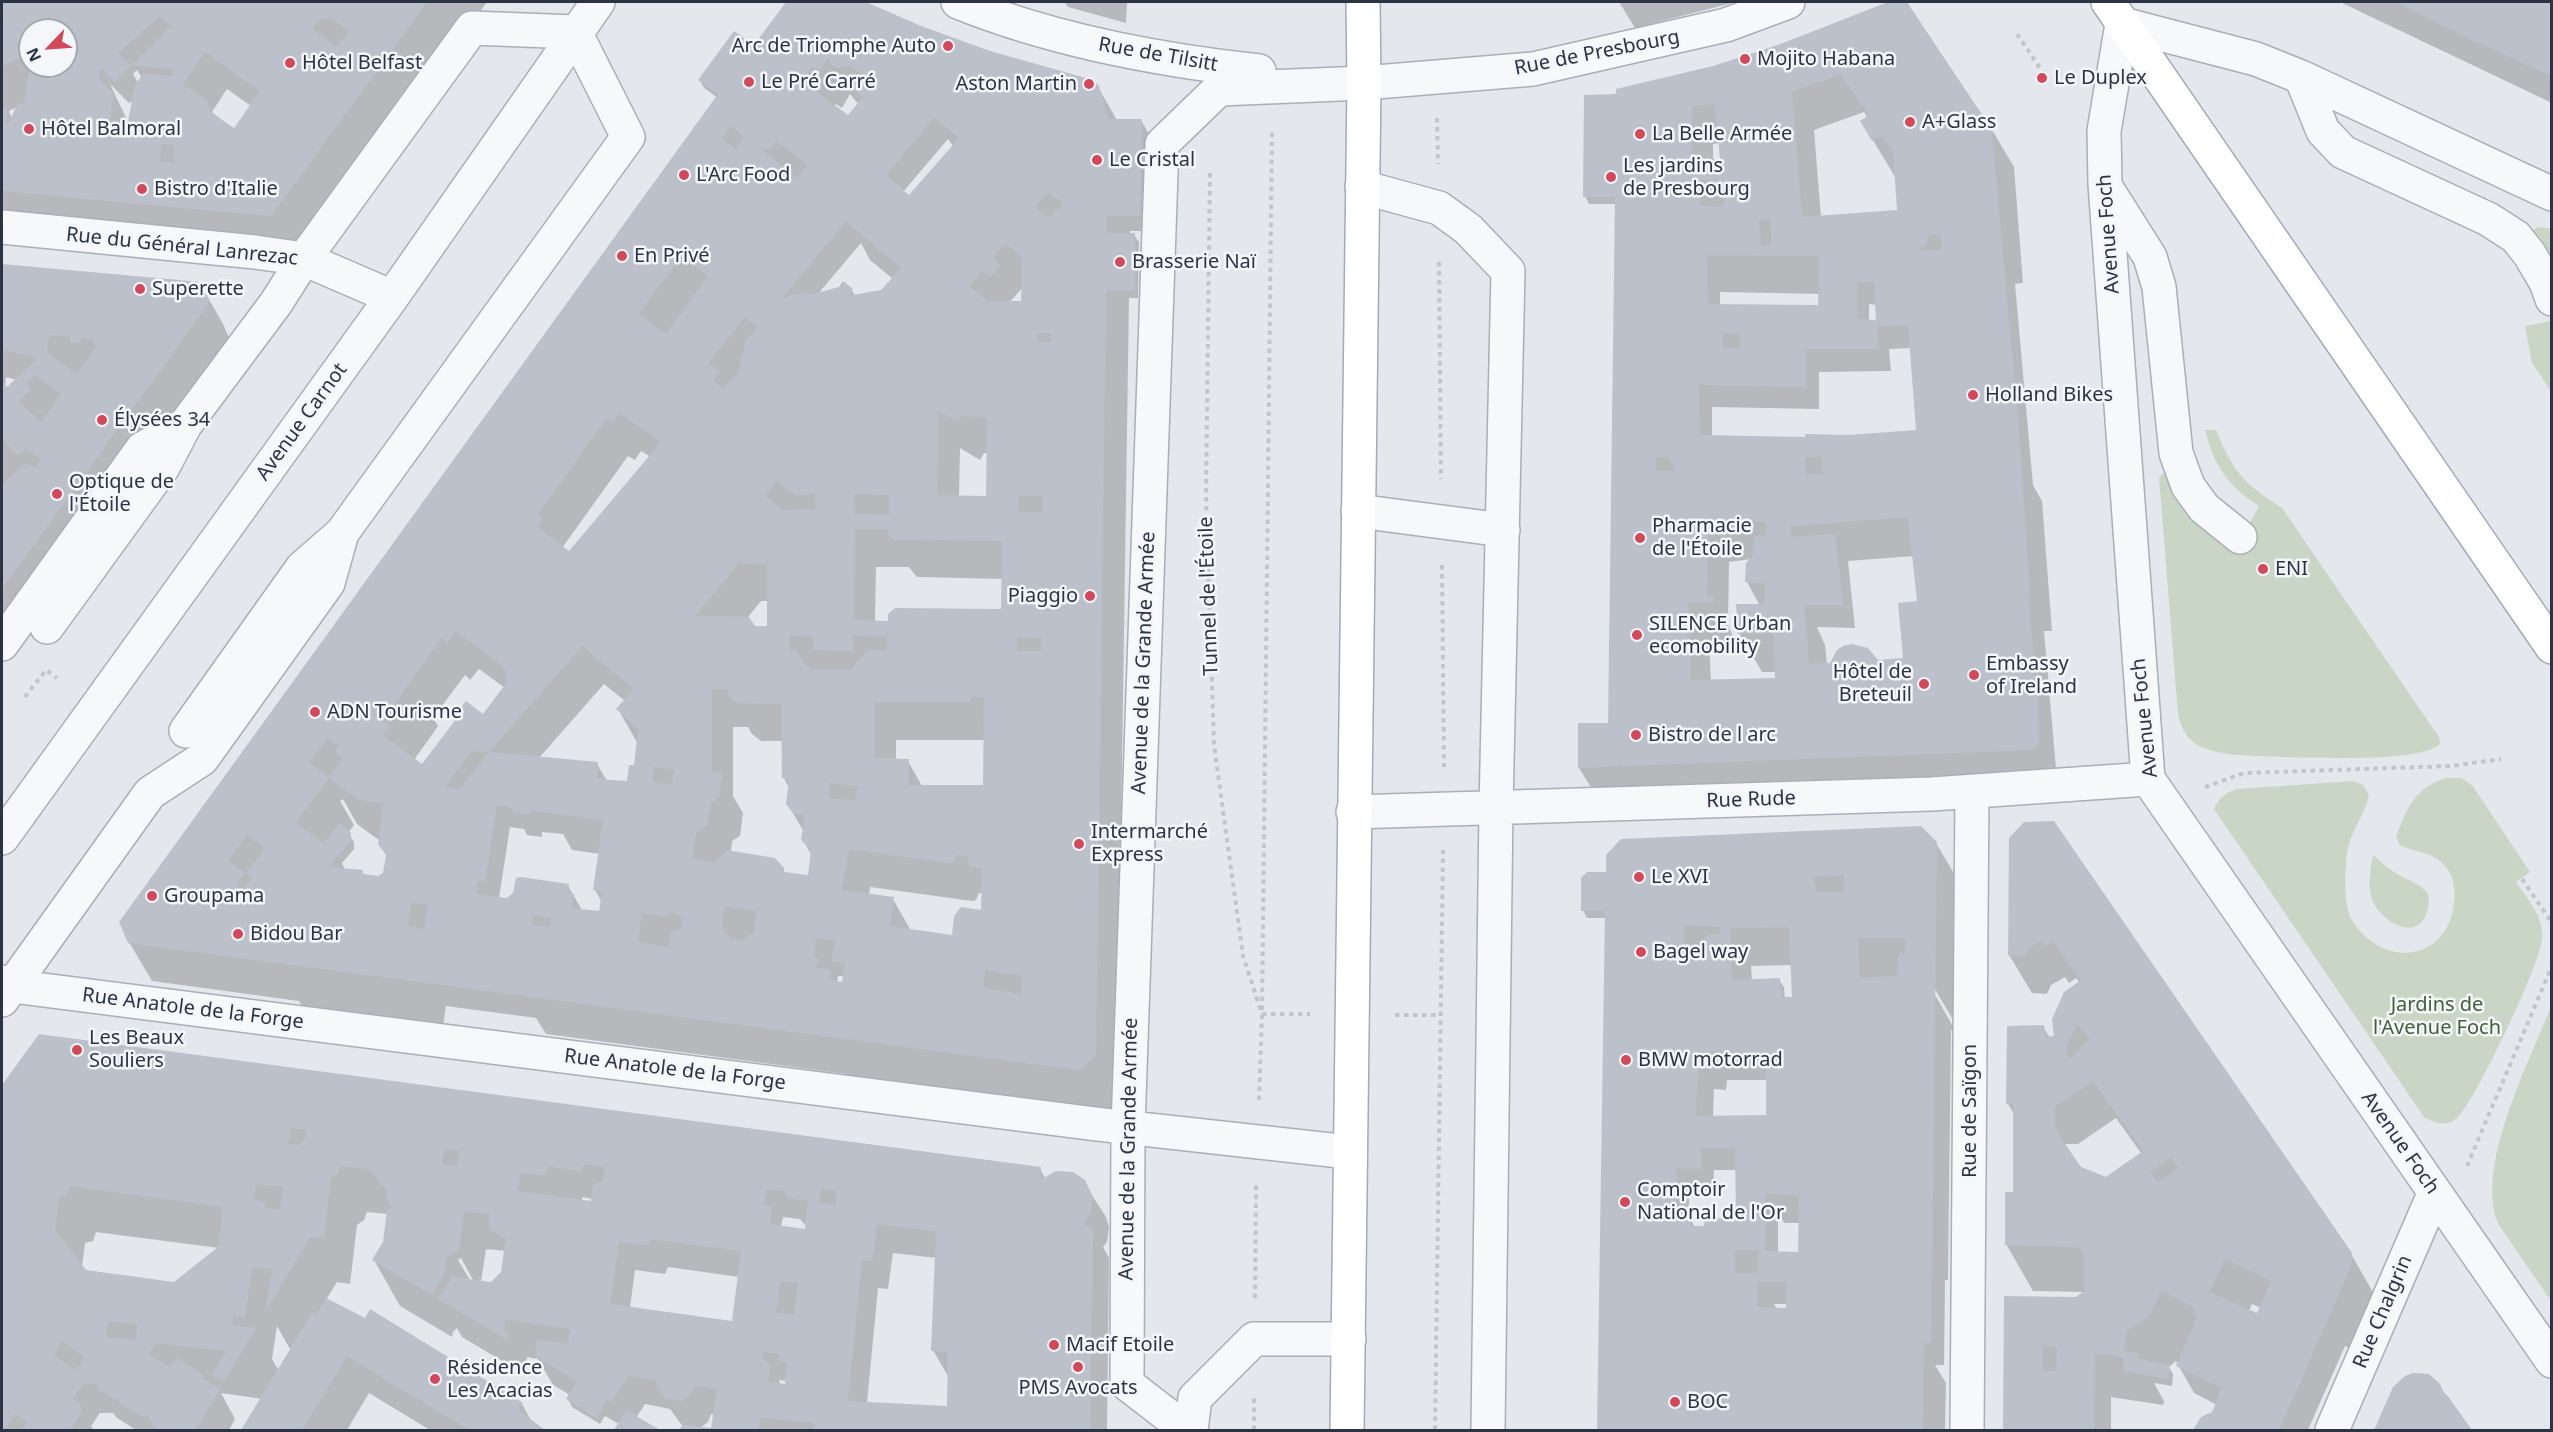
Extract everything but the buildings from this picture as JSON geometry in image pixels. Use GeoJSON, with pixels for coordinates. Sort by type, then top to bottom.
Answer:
{"type":"FeatureCollection","features":[{"type":"Feature","properties":{"kind":"main road"},"geometry":{"type":"LineString","coordinates":[[1347,1431],[1353,812],[1364,83],[1362,2]]}},
{"type":"Feature","properties":{"kind":"main road"},"geometry":{"type":"LineString","coordinates":[[2115,13],[2552,647]]}},
{"type":"Feature","properties":{"kind":"street","name":"Avenue Carnot"},"geometry":{"type":"LineString","coordinates":[[2,838],[392,297],[598,2]]}},
{"type":"Feature","properties":{"kind":"street","name":"Rue de Tilsitt"},"geometry":{"type":"LineString","coordinates":[[958,2],[983,12],[1097,45],[1208,65],[1364,83]]}},
{"type":"Feature","properties":{"kind":"street","name":"Rue de Presbourg"},"geometry":{"type":"LineString","coordinates":[[1364,83],[1533,69],[1726,25],[1788,2]]}},
{"type":"Feature","properties":{"kind":"street"},"geometry":{"type":"LineString","coordinates":[[2115,13],[2256,59],[2301,77],[2552,195]]}},
{"type":"Feature","properties":{"kind":"street","name":"Avenue Foch"},"geometry":{"type":"LineString","coordinates":[[2115,13],[2104,130],[2104,184],[2148,779],[2552,1361]]}},
{"type":"Feature","properties":{"kind":"street"},"geometry":{"type":"LineString","coordinates":[[47,627],[163,467],[185,425],[276,303],[304,259],[472,28],[575,32],[628,137],[342,532],[302,568],[186,731]]}},
{"type":"Feature","properties":{"kind":"street"},"geometry":{"type":"LineString","coordinates":[[2301,77],[2323,131],[2343,152],[2488,219],[2516,237],[2546,282],[2552,298]]}},
{"type":"Feature","properties":{"kind":"street","name":"Avenue de la Grande Armée"},"geometry":{"type":"LineString","coordinates":[[1349,1339],[1254,1339],[1195,1398],[1189,1431],[1127,1384],[1128,1128],[1162,144],[1219,89],[1364,83]]}},
{"type":"Feature","properties":{"kind":"street"},"geometry":{"type":"LineString","coordinates":[[2104,184],[2150,257],[2159,287],[2176,453],[2188,486],[2204,508],[2240,537]]}},
{"type":"Feature","properties":{"kind":"street"},"geometry":{"type":"LineString","coordinates":[[1362,187],[1439,208],[1468,229],[1508,271],[1496,808],[1488,1431]]}},
{"type":"Feature","properties":{"kind":"street","name":"Rue du Général Lanrezac"},"geometry":{"type":"LineString","coordinates":[[2,227],[304,259],[392,297]]}},
{"type":"Feature","properties":{"kind":"street"},"geometry":{"type":"LineString","coordinates":[[2,644],[142,449],[185,425]]}},
{"type":"Feature","properties":{"kind":"street"},"geometry":{"type":"LineString","coordinates":[[1358,511],[1503,530]]}},
{"type":"Feature","properties":{"kind":"street"},"geometry":{"type":"LineString","coordinates":[[5,989],[150,793],[202,759],[328,583],[342,532]]}},
{"type":"Feature","properties":{"kind":"street","name":"Rue Rude"},"geometry":{"type":"LineString","coordinates":[[1353,812],[1972,792],[2148,779]]}},
{"type":"Feature","properties":{"kind":"street","name":"Rue de Saïgon"},"geometry":{"type":"LineString","coordinates":[[1967,1431],[1972,792]]}},
{"type":"Feature","properties":{"kind":"street","name":"Rue Anatole de la Forge"},"geometry":{"type":"LineString","coordinates":[[5,989],[1128,1128],[1349,1152]]}},
{"type":"Feature","properties":{"kind":"street","name":"Rue Chalgrin"},"geometry":{"type":"LineString","coordinates":[[2332,1431],[2434,1194]]}},
{"type":"Feature","properties":{"kind":"path"},"geometry":{"type":"LineString","coordinates":[[2018,34],[2044,74]]}},
{"type":"Feature","properties":{"kind":"path","name":"Tunnel de l'Étoile"},"geometry":{"type":"LineString","coordinates":[[1210,174],[1206,495],[1214,745],[1244,956],[1262,1014],[1271,151],[1274,86]]}},
{"type":"Feature","properties":{"kind":"path"},"geometry":{"type":"LineString","coordinates":[[26,697],[46,670],[57,678]]}},
{"type":"Feature","properties":{"kind":"path"},"geometry":{"type":"LineString","coordinates":[[2197,790],[2244,773],[2451,766],[2500,759]]}},
{"type":"Feature","properties":{"kind":"path"},"geometry":{"type":"LineString","coordinates":[[2522,879],[2552,923]]}},
{"type":"Feature","properties":{"kind":"path"},"geometry":{"type":"LineString","coordinates":[[2466,1167],[2552,966]]}},
{"type":"Feature","properties":{"kind":"path"},"geometry":{"type":"LineString","coordinates":[[1435,1431],[1440,1015]]}},
{"type":"Feature","properties":{"kind":"path"},"geometry":{"type":"LineString","coordinates":[[1255,1305],[1257,1181]]}},
{"type":"Feature","properties":{"kind":"green space"},"geometry":{"type":"Polygon","coordinates":[[[2538,227],[2551,229],[2551,254],[2533,230],[2538,227]]]}},
{"type":"Feature","properties":{"kind":"green space"},"geometry":{"type":"Polygon","coordinates":[[[2552,321],[2551,391],[2532,363],[2525,326],[2552,321]]]}},
{"type":"Feature","properties":{"kind":"green space"},"geometry":{"type":"Polygon","coordinates":[[[2205,430],[2216,430],[2228,457],[2241,476],[2282,508],[2439,737],[2440,744],[2426,751],[2404,755],[2310,758],[2235,755],[2214,751],[2198,745],[2186,734],[2178,714],[2159,477],[2166,472],[2193,518],[2211,537],[2235,552],[2259,506],[2239,491],[2224,474],[2213,454],[2205,430]]]}},
{"type":"Feature","properties":{"kind":"green space","name":"Jardins de l'Avenue Foch"},"geometry":{"type":"Polygon","coordinates":[[[2447,778],[2461,778],[2472,785],[2530,872],[2516,882],[2538,916],[2542,939],[2531,975],[2492,1060],[2458,1117],[2450,1122],[2441,1123],[2424,1117],[2214,809],[2223,796],[2237,789],[2353,781],[2363,785],[2369,795],[2347,853],[2345,887],[2348,911],[2355,925],[2368,939],[2383,948],[2399,952],[2414,952],[2428,947],[2440,937],[2449,923],[2455,892],[2452,877],[2438,859],[2400,845],[2396,837],[2404,817],[2420,793],[2436,782],[2447,778]]]}},
{"type":"Feature","properties":{"kind":"green space"},"geometry":{"type":"Polygon","coordinates":[[[2373,855],[2391,870],[2419,885],[2427,893],[2428,908],[2424,920],[2417,926],[2408,928],[2399,926],[2390,921],[2375,905],[2370,886],[2373,855]]]}},
{"type":"Feature","properties":{"kind":"green space","name":"Jardins de l'Avenue Foch"},"geometry":{"type":"Polygon","coordinates":[[[2551,1007],[2551,1301],[2499,1225],[2493,1202],[2493,1175],[2507,1115],[2551,1007]]]}},
{"type":"Feature","properties":{"kind":"place","name":"Arc de Triomphe Auto"},"geometry":{"type":"Point","coordinates":[948,46]}},
{"type":"Feature","properties":{"kind":"place","name":"Mojito Habana"},"geometry":{"type":"Point","coordinates":[1745,59]}},
{"type":"Feature","properties":{"kind":"place","name":"Hôtel Belfast"},"geometry":{"type":"Point","coordinates":[290,63]}},
{"type":"Feature","properties":{"kind":"place","name":"Le Duplex"},"geometry":{"type":"Point","coordinates":[2042,78]}},
{"type":"Feature","properties":{"kind":"place","name":"Le Pré Carré"},"geometry":{"type":"Point","coordinates":[749,82]}},
{"type":"Feature","properties":{"kind":"place","name":"Aston Martin"},"geometry":{"type":"Point","coordinates":[1089,84]}},
{"type":"Feature","properties":{"kind":"place","name":"A+Glass"},"geometry":{"type":"Point","coordinates":[1910,122]}},
{"type":"Feature","properties":{"kind":"place","name":"Hôtel Balmoral"},"geometry":{"type":"Point","coordinates":[29,129]}},
{"type":"Feature","properties":{"kind":"place","name":"La Belle Armée"},"geometry":{"type":"Point","coordinates":[1640,134]}},
{"type":"Feature","properties":{"kind":"place","name":"Le Cristal"},"geometry":{"type":"Point","coordinates":[1097,160]}},
{"type":"Feature","properties":{"kind":"place","name":"L'Arc Food"},"geometry":{"type":"Point","coordinates":[684,175]}},
{"type":"Feature","properties":{"kind":"place","name":"Les jardins de Presbourg"},"geometry":{"type":"Point","coordinates":[1611,177]}},
{"type":"Feature","properties":{"kind":"place","name":"Bistro d'Italie"},"geometry":{"type":"Point","coordinates":[142,189]}},
{"type":"Feature","properties":{"kind":"place","name":"En Privé"},"geometry":{"type":"Point","coordinates":[622,256]}},
{"type":"Feature","properties":{"kind":"place","name":"Brasserie Naï"},"geometry":{"type":"Point","coordinates":[1120,262]}},
{"type":"Feature","properties":{"kind":"place","name":"Superette"},"geometry":{"type":"Point","coordinates":[140,289]}},
{"type":"Feature","properties":{"kind":"place","name":"Holland Bikes"},"geometry":{"type":"Point","coordinates":[1973,395]}},
{"type":"Feature","properties":{"kind":"place","name":"Élysées 34"},"geometry":{"type":"Point","coordinates":[102,420]}},
{"type":"Feature","properties":{"kind":"place","name":"Optique de l'Étoile"},"geometry":{"type":"Point","coordinates":[57,494]}},
{"type":"Feature","properties":{"kind":"place","name":"Pharmacie de l'Étoile"},"geometry":{"type":"Point","coordinates":[1640,538]}},
{"type":"Feature","properties":{"kind":"place","name":"ENI"},"geometry":{"type":"Point","coordinates":[2263,569]}},
{"type":"Feature","properties":{"kind":"place","name":"Piaggio"},"geometry":{"type":"Point","coordinates":[1090,596]}},
{"type":"Feature","properties":{"kind":"place","name":"SILENCE Urban ecomobility"},"geometry":{"type":"Point","coordinates":[1637,635]}},
{"type":"Feature","properties":{"kind":"place","name":"Embassy of Ireland"},"geometry":{"type":"Point","coordinates":[1974,675]}},
{"type":"Feature","properties":{"kind":"place","name":"Hôtel de Breteuil"},"geometry":{"type":"Point","coordinates":[1924,684]}},
{"type":"Feature","properties":{"kind":"place","name":"ADN Tourisme"},"geometry":{"type":"Point","coordinates":[315,712]}},
{"type":"Feature","properties":{"kind":"place","name":"Bistro de l arc"},"geometry":{"type":"Point","coordinates":[1636,735]}},
{"type":"Feature","properties":{"kind":"place","name":"Intermarché Express"},"geometry":{"type":"Point","coordinates":[1079,844]}},
{"type":"Feature","properties":{"kind":"place","name":"Le XVI"},"geometry":{"type":"Point","coordinates":[1639,877]}},
{"type":"Feature","properties":{"kind":"place","name":"Groupama"},"geometry":{"type":"Point","coordinates":[152,896]}},
{"type":"Feature","properties":{"kind":"place","name":"Bidou Bar"},"geometry":{"type":"Point","coordinates":[238,934]}},
{"type":"Feature","properties":{"kind":"place","name":"Bagel way"},"geometry":{"type":"Point","coordinates":[1641,952]}},
{"type":"Feature","properties":{"kind":"place","name":"Les Beaux Souliers"},"geometry":{"type":"Point","coordinates":[77,1050]}},
{"type":"Feature","properties":{"kind":"place","name":"BMW motorrad"},"geometry":{"type":"Point","coordinates":[1626,1060]}},
{"type":"Feature","properties":{"kind":"place","name":"Comptoir National de l'Or"},"geometry":{"type":"Point","coordinates":[1625,1202]}},
{"type":"Feature","properties":{"kind":"place","name":"Macif Etoile"},"geometry":{"type":"Point","coordinates":[1054,1345]}},
{"type":"Feature","properties":{"kind":"place","name":"PMS Avocats"},"geometry":{"type":"Point","coordinates":[1078,1367]}},
{"type":"Feature","properties":{"kind":"place","name":"Résidence Les Acacias"},"geometry":{"type":"Point","coordinates":[435,1379]}},
{"type":"Feature","properties":{"kind":"place","name":"BOC"},"geometry":{"type":"Point","coordinates":[1675,1402]}}]}
